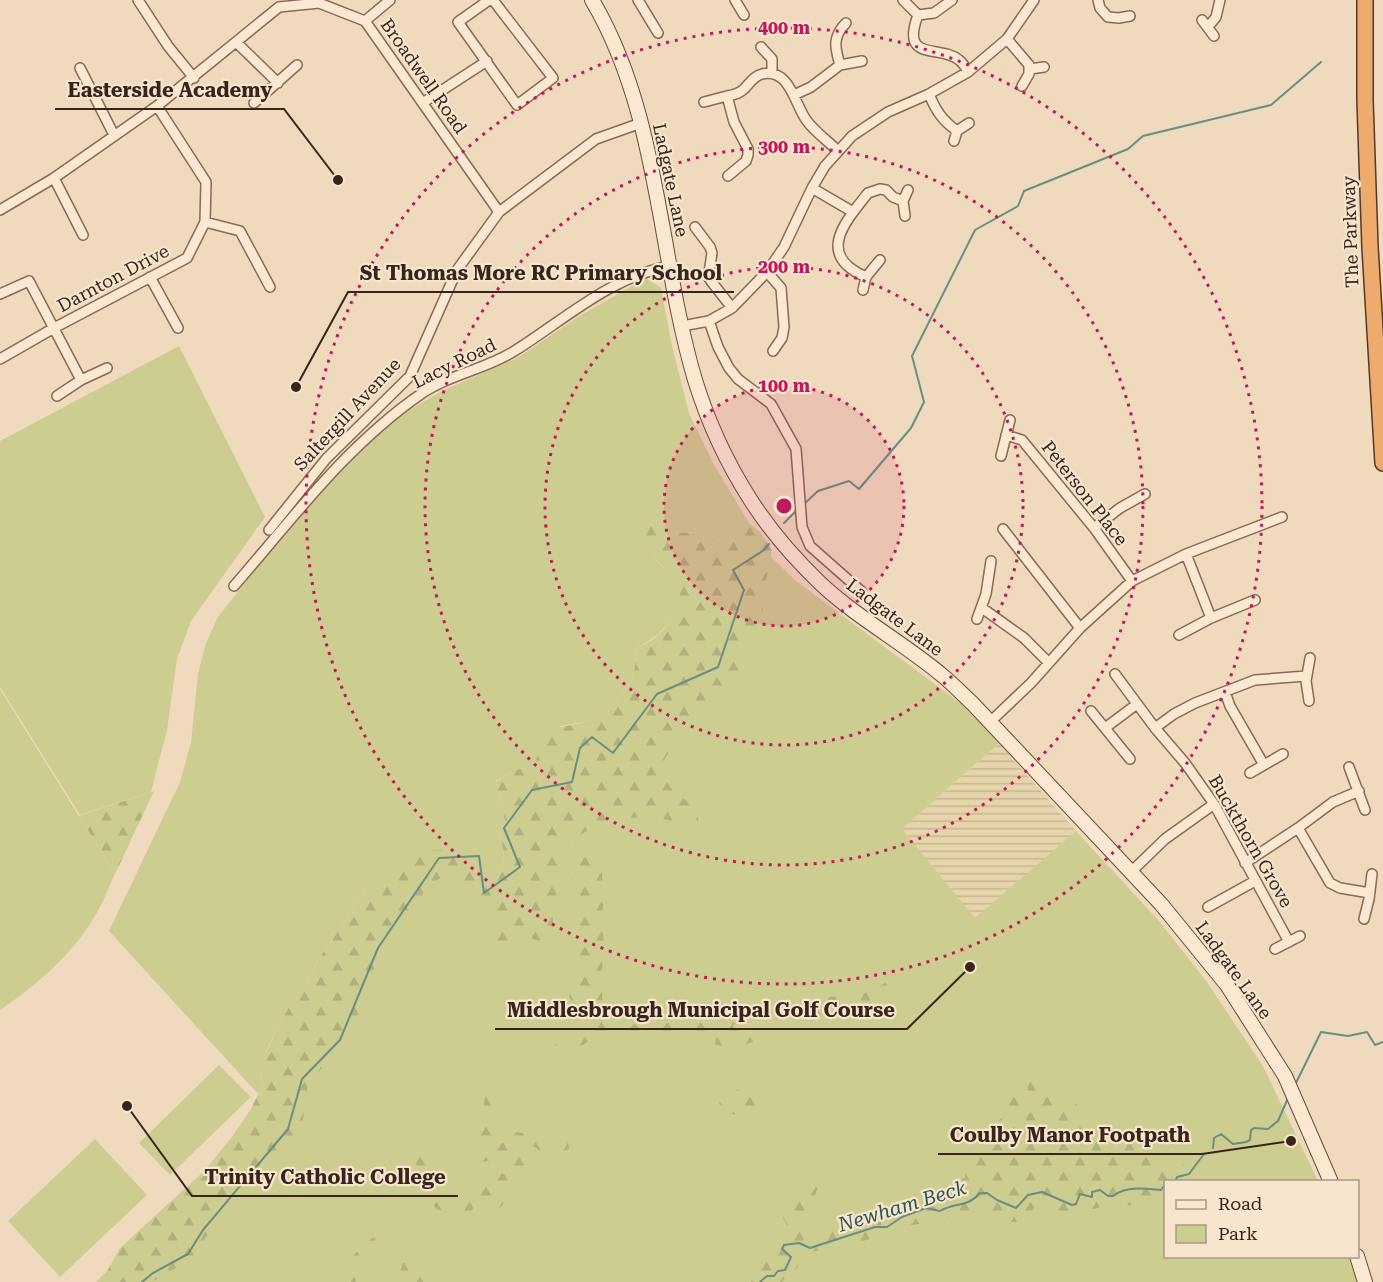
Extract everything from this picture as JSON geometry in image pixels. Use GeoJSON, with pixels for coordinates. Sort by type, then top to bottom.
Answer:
{"type":"FeatureCollection","features":[{"type":"Feature","properties":{"kind":"highway","name":"The Parkway"},"geometry":{"type":"LineString","coordinates":[[1365,0],[1365,100],[1370,247],[1383,463]]}},
{"type":"Feature","properties":{"kind":"main road","name":"Ladgate Lane"},"geometry":{"type":"LineString","coordinates":[[592,0],[620,59],[641,123],[682,326],[696,381],[714,431],[741,485],[763,518],[821,584],[943,676],[990,722],[1173,917],[1227,985],[1285,1076],[1331,1180]]}},
{"type":"Feature","properties":{"kind":"main road"},"geometry":{"type":"LineString","coordinates":[[1358,1258],[1365,1282]]}},
{"type":"Feature","properties":{"kind":"street"},"geometry":{"type":"LineString","coordinates":[[138,0],[168,46],[194,78]]}},
{"type":"Feature","properties":{"kind":"street"},"geometry":{"type":"LineString","coordinates":[[365,21],[390,0]]}},
{"type":"Feature","properties":{"kind":"street"},"geometry":{"type":"LineString","coordinates":[[491,0],[553,78],[518,105],[458,22],[491,0]]}},
{"type":"Feature","properties":{"kind":"street"},"geometry":{"type":"LineString","coordinates":[[638,0],[658,33]]}},
{"type":"Feature","properties":{"kind":"street"},"geometry":{"type":"LineString","coordinates":[[735,0],[744,15]]}},
{"type":"Feature","properties":{"kind":"street"},"geometry":{"type":"LineString","coordinates":[[903,0],[918,15]]}},
{"type":"Feature","properties":{"kind":"street"},"geometry":{"type":"LineString","coordinates":[[918,15],[934,13],[952,0]]}},
{"type":"Feature","properties":{"kind":"street"},"geometry":{"type":"LineString","coordinates":[[682,326],[709,321],[732,308],[767,272],[789,238],[812,188],[838,151],[864,127],[888,112],[929,94],[968,72],[1007,39],[1034,0]]}},
{"type":"Feature","properties":{"kind":"street"},"geometry":{"type":"LineString","coordinates":[[1098,0],[1100,8],[1108,17],[1130,16]]}},
{"type":"Feature","properties":{"kind":"street"},"geometry":{"type":"LineString","coordinates":[[1214,36],[1205,24],[1216,17],[1220,0]]}},
{"type":"Feature","properties":{"kind":"street","name":"Broadwell Road"},"geometry":{"type":"LineString","coordinates":[[0,210],[54,178],[157,106],[279,7],[319,2],[365,21],[499,212]]}},
{"type":"Feature","properties":{"kind":"street"},"geometry":{"type":"LineString","coordinates":[[918,15],[914,34],[918,45],[923,50],[960,61],[968,72]]}},
{"type":"Feature","properties":{"kind":"street"},"geometry":{"type":"LineString","coordinates":[[1102,27],[1108,17]]}},
{"type":"Feature","properties":{"kind":"street"},"geometry":{"type":"LineString","coordinates":[[840,65],[835,44],[837,33],[846,23]]}},
{"type":"Feature","properties":{"kind":"street"},"geometry":{"type":"LineString","coordinates":[[1007,39],[1029,65],[1030,69],[1022,86]]}},
{"type":"Feature","properties":{"kind":"street"},"geometry":{"type":"LineString","coordinates":[[236,42],[278,83]]}},
{"type":"Feature","properties":{"kind":"street"},"geometry":{"type":"LineString","coordinates":[[761,47],[772,59],[772,74]]}},
{"type":"Feature","properties":{"kind":"street"},"geometry":{"type":"LineString","coordinates":[[794,95],[811,87],[840,65],[862,61]]}},
{"type":"Feature","properties":{"kind":"street"},"geometry":{"type":"LineString","coordinates":[[424,102],[487,62]]}},
{"type":"Feature","properties":{"kind":"street"},"geometry":{"type":"LineString","coordinates":[[254,103],[297,66]]}},
{"type":"Feature","properties":{"kind":"street"},"geometry":{"type":"LineString","coordinates":[[1030,69],[1044,67]]}},
{"type":"Feature","properties":{"kind":"street"},"geometry":{"type":"LineString","coordinates":[[80,68],[114,135]]}},
{"type":"Feature","properties":{"kind":"street"},"geometry":{"type":"LineString","coordinates":[[704,102],[744,89],[755,78],[763,74],[783,78],[808,123],[838,151]]}},
{"type":"Feature","properties":{"kind":"street"},"geometry":{"type":"LineString","coordinates":[[929,94],[936,112],[956,136],[969,123]]}},
{"type":"Feature","properties":{"kind":"street"},"geometry":{"type":"LineString","coordinates":[[727,96],[734,122],[748,149],[746,161],[728,176]]}},
{"type":"Feature","properties":{"kind":"street","name":"Darnton Drive"},"geometry":{"type":"LineString","coordinates":[[0,359],[187,258],[205,222],[206,182],[157,106]]}},
{"type":"Feature","properties":{"kind":"street","name":"Saltergill Avenue"},"geometry":{"type":"LineString","coordinates":[[269,530],[326,459],[410,376],[458,270],[499,212],[596,139],[641,123]]}},
{"type":"Feature","properties":{"kind":"street"},"geometry":{"type":"LineString","coordinates":[[54,178],[83,235]]}},
{"type":"Feature","properties":{"kind":"street"},"geometry":{"type":"LineString","coordinates":[[812,188],[853,212]]}},
{"type":"Feature","properties":{"kind":"street"},"geometry":{"type":"LineString","coordinates":[[866,277],[848,266],[838,251],[840,229],[868,193],[874,190],[886,190],[893,197],[903,201]]}},
{"type":"Feature","properties":{"kind":"street"},"geometry":{"type":"LineString","coordinates":[[905,216],[903,201],[908,190]]}},
{"type":"Feature","properties":{"kind":"street"},"geometry":{"type":"LineString","coordinates":[[205,222],[240,231],[270,286]]}},
{"type":"Feature","properties":{"kind":"street"},"geometry":{"type":"LineString","coordinates":[[695,227],[711,247],[709,273],[711,281],[732,308]]}},
{"type":"Feature","properties":{"kind":"street"},"geometry":{"type":"LineString","coordinates":[[863,290],[866,277],[880,260]]}},
{"type":"Feature","properties":{"kind":"street","name":"Lacy Road"},"geometry":{"type":"LineString","coordinates":[[234,586],[344,459],[405,406],[423,393],[453,377],[488,366],[513,352],[622,282],[646,270],[670,266]]}},
{"type":"Feature","properties":{"kind":"street"},"geometry":{"type":"LineString","coordinates":[[767,272],[781,288],[784,327],[782,338],[773,351]]}},
{"type":"Feature","properties":{"kind":"street"},"geometry":{"type":"LineString","coordinates":[[150,277],[178,328]]}},
{"type":"Feature","properties":{"kind":"street"},"geometry":{"type":"LineString","coordinates":[[0,294],[29,281],[81,380]]}},
{"type":"Feature","properties":{"kind":"street"},"geometry":{"type":"LineString","coordinates":[[709,321],[718,347],[729,368],[738,379],[771,404],[796,449],[802,527],[810,546],[861,591]]}},
{"type":"Feature","properties":{"kind":"street"},"geometry":{"type":"LineString","coordinates":[[782,338],[793,342]]}},
{"type":"Feature","properties":{"kind":"street"},"geometry":{"type":"LineString","coordinates":[[57,396],[81,380],[107,368]]}},
{"type":"Feature","properties":{"kind":"street"},"geometry":{"type":"LineString","coordinates":[[1001,456],[1010,420]]}},
{"type":"Feature","properties":{"kind":"street","name":"Peterson Place"},"geometry":{"type":"LineString","coordinates":[[1006,435],[1022,440],[1094,528],[1132,580]]}},
{"type":"Feature","properties":{"kind":"street"},"geometry":{"type":"LineString","coordinates":[[1094,528],[1120,508],[1145,494]]}},
{"type":"Feature","properties":{"kind":"street"},"geometry":{"type":"LineString","coordinates":[[990,722],[1049,663],[1080,628],[1132,580],[1186,554],[1282,517]]}},
{"type":"Feature","properties":{"kind":"street"},"geometry":{"type":"LineString","coordinates":[[1004,529],[1080,628]]}},
{"type":"Feature","properties":{"kind":"street"},"geometry":{"type":"LineString","coordinates":[[1186,554],[1211,618]]}},
{"type":"Feature","properties":{"kind":"street"},"geometry":{"type":"LineString","coordinates":[[976,619],[986,594],[991,561]]}},
{"type":"Feature","properties":{"kind":"street"},"geometry":{"type":"LineString","coordinates":[[1179,635],[1211,618],[1254,600]]}},
{"type":"Feature","properties":{"kind":"street"},"geometry":{"type":"LineString","coordinates":[[982,608],[1024,638],[1049,663]]}},
{"type":"Feature","properties":{"kind":"street"},"geometry":{"type":"LineString","coordinates":[[1309,701],[1306,676],[1310,658]]}},
{"type":"Feature","properties":{"kind":"street","name":"Buckthorn Grove"},"geometry":{"type":"LineString","coordinates":[[1115,674],[1155,728],[1185,762],[1214,804],[1289,942]]}},
{"type":"Feature","properties":{"kind":"street"},"geometry":{"type":"LineString","coordinates":[[1155,728],[1188,706],[1256,680],[1306,676]]}},
{"type":"Feature","properties":{"kind":"street"},"geometry":{"type":"LineString","coordinates":[[1225,692],[1230,706],[1263,765]]}},
{"type":"Feature","properties":{"kind":"street"},"geometry":{"type":"LineString","coordinates":[[1105,728],[1137,704]]}},
{"type":"Feature","properties":{"kind":"street"},"geometry":{"type":"LineString","coordinates":[[1091,711],[1130,759]]}},
{"type":"Feature","properties":{"kind":"street"},"geometry":{"type":"LineString","coordinates":[[1250,773],[1284,754]]}},
{"type":"Feature","properties":{"kind":"street"},"geometry":{"type":"LineString","coordinates":[[1348,767],[1365,810]]}},
{"type":"Feature","properties":{"kind":"street"},"geometry":{"type":"LineString","coordinates":[[1245,863],[1333,802],[1359,791]]}},
{"type":"Feature","properties":{"kind":"street"},"geometry":{"type":"LineString","coordinates":[[1131,872],[1165,839],[1214,804]]}},
{"type":"Feature","properties":{"kind":"street"},"geometry":{"type":"LineString","coordinates":[[1298,828],[1330,883],[1340,888],[1370,893]]}},
{"type":"Feature","properties":{"kind":"street"},"geometry":{"type":"LineString","coordinates":[[1364,919],[1372,874]]}},
{"type":"Feature","properties":{"kind":"street"},"geometry":{"type":"LineString","coordinates":[[1208,907],[1255,881]]}},
{"type":"Feature","properties":{"kind":"street"},"geometry":{"type":"LineString","coordinates":[[1275,949],[1300,936]]}},
{"type":"Feature","properties":{"kind":"shaded area"},"geometry":{"type":"Polygon","coordinates":[[[999,743],[1076,831],[975,919],[902,829],[999,743]]]}},
{"type":"Feature","properties":{"kind":"green space"},"geometry":{"type":"Polygon","coordinates":[[[646,278],[661,288],[672,346],[689,413],[713,463],[749,523],[719,540],[708,533],[667,532],[644,522],[651,554],[676,581],[680,591],[677,611],[655,637],[637,648],[633,679],[607,713],[595,720],[560,726],[534,766],[513,771],[496,781],[505,820],[498,830],[504,852],[502,864],[490,875],[484,892],[571,782],[764,550],[796,581],[971,711],[999,743],[902,829],[975,918],[1076,831],[1159,921],[1207,982],[1263,1066],[1318,1180],[1164,1180],[1164,1258],[1354,1258],[1365,1282],[142,1282],[188,1254],[366,890],[318,960],[304,989],[289,1007],[278,1026],[260,1072],[263,1084],[258,1094],[109,931],[180,782],[191,742],[198,674],[206,643],[218,617],[315,496],[350,459],[397,417],[442,391],[517,358],[581,315],[646,278]]]}},
{"type":"Feature","properties":{"kind":"green space"},"geometry":{"type":"Polygon","coordinates":[[[179,346],[265,517],[191,621],[177,659],[167,730],[151,792],[80,815],[0,687],[0,441],[179,346]]]}},
{"type":"Feature","properties":{"kind":"green space"},"geometry":{"type":"Polygon","coordinates":[[[644,522],[667,532],[708,533],[719,540],[749,523],[760,532],[772,550],[765,586],[761,631],[749,636],[737,676],[702,711],[691,716],[658,770],[673,790],[695,809],[698,827],[651,816],[622,819],[600,825],[575,837],[561,849],[552,928],[543,942],[526,937],[514,944],[506,955],[494,957],[493,924],[484,902],[471,887],[440,878],[429,885],[381,955],[371,974],[359,1012],[338,1051],[308,1083],[301,1136],[297,1147],[277,1158],[270,1168],[249,1184],[205,1238],[193,1258],[152,1282],[96,1282],[107,1271],[120,1248],[204,1171],[251,1109],[263,1084],[260,1072],[262,1062],[278,1026],[289,1007],[304,989],[318,960],[366,890],[414,851],[460,849],[477,881],[490,875],[502,864],[504,852],[498,830],[505,820],[496,782],[512,771],[534,766],[546,730],[595,720],[607,713],[633,679],[637,648],[661,632],[678,608],[680,599],[677,584],[647,550],[635,528],[644,522]]]}},
{"type":"Feature","properties":{"kind":"green space"},"geometry":{"type":"Polygon","coordinates":[[[0,689],[115,874],[98,911],[76,944],[40,980],[0,1010],[0,689]]]}},
{"type":"Feature","properties":{"kind":"green space"},"geometry":{"type":"Polygon","coordinates":[[[154,791],[115,874],[79,816],[154,791]]]}},
{"type":"Feature","properties":{"kind":"green space"},"geometry":{"type":"Polygon","coordinates":[[[592,851],[600,856],[604,894],[601,985],[604,1014],[608,1025],[699,1020],[748,1006],[864,993],[892,980],[897,982],[885,1004],[880,999],[865,1003],[853,1011],[847,1019],[829,1022],[821,1016],[806,1012],[739,1021],[732,1026],[740,1030],[765,1034],[755,1041],[739,1046],[721,1048],[715,1044],[716,1036],[713,1030],[671,1035],[655,1033],[591,1039],[574,1052],[555,1047],[559,1034],[584,1029],[584,1020],[569,997],[572,984],[584,971],[579,962],[572,887],[574,872],[583,858],[592,851]]]}},
{"type":"Feature","properties":{"kind":"green space"},"geometry":{"type":"Polygon","coordinates":[[[219,1065],[251,1097],[170,1175],[139,1143],[219,1065]]]}},
{"type":"Feature","properties":{"kind":"green space"},"geometry":{"type":"Polygon","coordinates":[[[1031,1074],[1037,1077],[1049,1092],[1078,1105],[1079,1119],[1094,1127],[1108,1144],[1116,1142],[1118,1137],[1135,1143],[1140,1153],[1163,1155],[1174,1167],[1180,1169],[1187,1160],[1195,1169],[1194,1174],[1187,1180],[1164,1180],[1164,1199],[1161,1201],[1125,1206],[1118,1202],[1094,1209],[1081,1206],[1061,1220],[1046,1215],[1041,1206],[1033,1209],[1024,1220],[1016,1222],[996,1222],[982,1214],[967,1214],[914,1225],[907,1224],[913,1223],[927,1197],[965,1178],[964,1159],[968,1152],[982,1152],[992,1136],[1001,1134],[997,1123],[1003,1116],[1008,1115],[1009,1099],[1016,1094],[1027,1093],[1028,1088],[1024,1080],[1031,1074]]]}},
{"type":"Feature","properties":{"kind":"green space"},"geometry":{"type":"Polygon","coordinates":[[[750,1088],[759,1097],[758,1104],[749,1115],[732,1114],[719,1103],[732,1091],[750,1088]]]}},
{"type":"Feature","properties":{"kind":"green space"},"geometry":{"type":"Polygon","coordinates":[[[492,1090],[502,1095],[496,1127],[497,1139],[502,1144],[514,1132],[524,1133],[532,1124],[548,1122],[551,1129],[542,1132],[546,1137],[567,1136],[569,1149],[550,1158],[532,1145],[524,1166],[515,1168],[507,1164],[495,1166],[488,1161],[479,1163],[476,1138],[483,1121],[485,1093],[492,1090]]]}},
{"type":"Feature","properties":{"kind":"green space"},"geometry":{"type":"Polygon","coordinates":[[[95,1139],[147,1195],[60,1277],[8,1221],[95,1139]]]}},
{"type":"Feature","properties":{"kind":"green space"},"geometry":{"type":"Polygon","coordinates":[[[422,1151],[433,1177],[428,1181],[428,1189],[437,1189],[442,1201],[459,1206],[465,1201],[465,1194],[501,1173],[509,1176],[508,1182],[498,1184],[503,1187],[507,1196],[503,1205],[497,1210],[477,1203],[472,1210],[461,1216],[438,1210],[431,1202],[422,1174],[410,1153],[422,1151]]]}},
{"type":"Feature","properties":{"kind":"green space"},"geometry":{"type":"Polygon","coordinates":[[[808,1178],[821,1178],[815,1195],[814,1214],[809,1229],[812,1233],[845,1228],[881,1215],[881,1230],[894,1227],[846,1248],[829,1248],[800,1255],[797,1268],[782,1282],[751,1282],[768,1259],[769,1250],[780,1236],[788,1233],[787,1224],[777,1205],[797,1190],[808,1178]]]}},
{"type":"Feature","properties":{"kind":"green space"},"geometry":{"type":"Polygon","coordinates":[[[381,1232],[391,1233],[391,1243],[368,1259],[355,1282],[343,1282],[350,1259],[381,1232]]]}},
{"type":"Feature","properties":{"kind":"green space"},"geometry":{"type":"Polygon","coordinates":[[[420,1256],[425,1261],[424,1282],[401,1282],[400,1271],[403,1263],[420,1256]]]}},
{"type":"Feature","properties":{"kind":"waterway"},"geometry":{"type":"LineString","coordinates":[[803,505],[818,491],[849,481],[859,489],[911,428],[924,402],[912,356],[975,230],[1018,206],[1024,191],[1128,149],[1143,136],[1271,105],[1321,62]]}},
{"type":"Feature","properties":{"kind":"waterway"},"geometry":{"type":"LineString","coordinates":[[784,523],[796,511]]}},
{"type":"Feature","properties":{"kind":"waterway"},"geometry":{"type":"LineString","coordinates":[[142,1282],[153,1273],[188,1254],[203,1230],[288,1129],[302,1079],[340,1040],[378,948],[439,858],[479,856],[484,893],[520,867],[504,828],[532,790],[572,782],[580,748],[592,737],[613,753],[657,694],[718,667],[744,590],[733,570],[764,550],[769,544]]}},
{"type":"Feature","properties":{"kind":"waterway"},"geometry":{"type":"LineString","coordinates":[[1295,1085],[1321,1032],[1348,1036],[1367,1032],[1375,1045],[1383,1042]]}},
{"type":"Feature","properties":{"kind":"waterway"},"geometry":{"type":"LineString","coordinates":[[1213,1148],[1214,1138],[1221,1134],[1233,1144],[1250,1140],[1251,1130],[1254,1128],[1268,1129],[1278,1121],[1288,1098]]}},
{"type":"Feature","properties":{"kind":"waterway","name":"Newham Beck"},"geometry":{"type":"LineString","coordinates":[[1176,1180],[1177,1177],[1189,1174],[1204,1154]]}},
{"type":"Feature","properties":{"kind":"waterway","name":"Newham Beck"},"geometry":{"type":"LineString","coordinates":[[760,1282],[767,1276],[774,1276],[778,1271],[785,1270],[791,1257],[782,1249],[784,1245],[799,1243],[810,1248],[875,1227],[887,1227],[902,1217],[926,1208],[940,1211],[966,1203],[980,1193],[987,1193],[1016,1208],[1028,1195],[1042,1192],[1072,1205],[1076,1204],[1080,1194],[1092,1197],[1092,1192],[1100,1190],[1108,1196],[1113,1196],[1130,1189],[1161,1190],[1164,1186]]}},
{"type":"Feature","properties":{"kind":"place","name":"Easterside Academy"},"geometry":{"type":"Point","coordinates":[338,180]}},
{"type":"Feature","properties":{"kind":"place","name":"St Thomas More RC Primary School"},"geometry":{"type":"Point","coordinates":[296,387]}},
{"type":"Feature","properties":{"kind":"place","name":"Middlesbrough Municipal Golf Course"},"geometry":{"type":"Point","coordinates":[970,967]}},
{"type":"Feature","properties":{"kind":"place","name":"Trinity Catholic College"},"geometry":{"type":"Point","coordinates":[127,1106]}},
{"type":"Feature","properties":{"kind":"place","name":"Coulby Manor Footpath"},"geometry":{"type":"Point","coordinates":[1291,1141]}}]}
